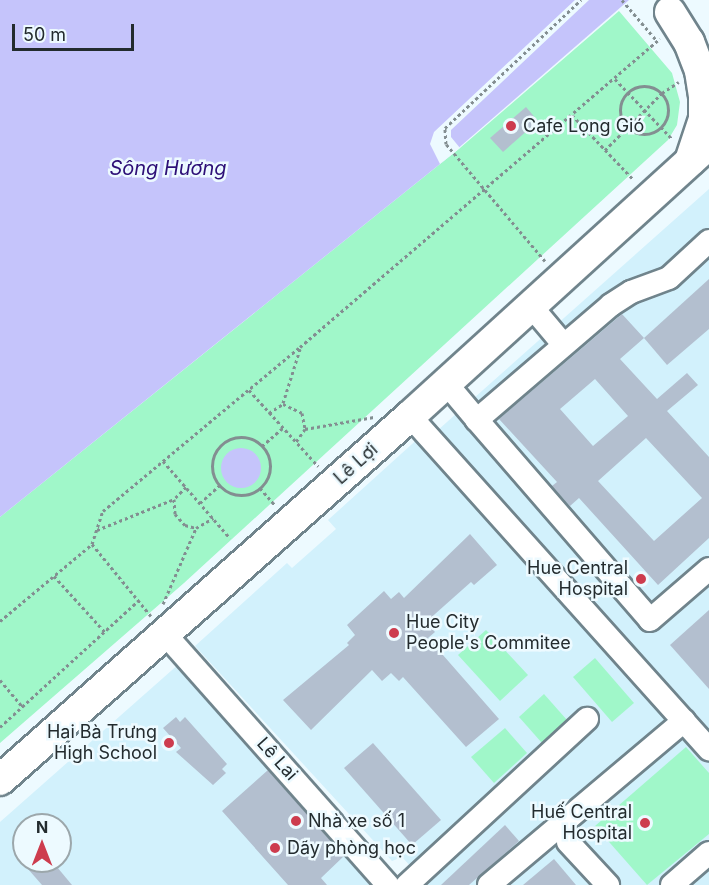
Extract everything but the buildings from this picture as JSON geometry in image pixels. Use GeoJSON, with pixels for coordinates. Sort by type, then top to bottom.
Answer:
{"type":"FeatureCollection","features":[{"type":"Feature","properties":{"kind":"main road"},"geometry":{"type":"LineString","coordinates":[[658,23],[709,52]]}},
{"type":"Feature","properties":{"kind":"main road"},"geometry":{"type":"LineString","coordinates":[[658,23],[692,52],[704,96],[704,119],[695,150]]}},
{"type":"Feature","properties":{"kind":"main road","name":"Lê Lợi"},"geometry":{"type":"LineString","coordinates":[[0,780],[160,619],[410,416],[531,306],[695,150]]}},
{"type":"Feature","properties":{"kind":"street"},"geometry":{"type":"LineString","coordinates":[[477,420],[563,344],[632,292],[669,278],[709,241]]}},
{"type":"Feature","properties":{"kind":"street"},"geometry":{"type":"LineString","coordinates":[[531,306],[563,344]]}},
{"type":"Feature","properties":{"kind":"street"},"geometry":{"type":"LineString","coordinates":[[446,383],[650,620],[709,569]]}},
{"type":"Feature","properties":{"kind":"street"},"geometry":{"type":"LineString","coordinates":[[410,416],[709,749]]}},
{"type":"Feature","properties":{"kind":"street","name":"Lê Lai"},"geometry":{"type":"LineString","coordinates":[[160,619],[388,885]]}},
{"type":"Feature","properties":{"kind":"street"},"geometry":{"type":"LineString","coordinates":[[407,885],[586,719]]}},
{"type":"Feature","properties":{"kind":"street"},"geometry":{"type":"LineString","coordinates":[[489,885],[684,721]]}},
{"type":"Feature","properties":{"kind":"street"},"geometry":{"type":"LineString","coordinates":[[568,842],[608,885]]}},
{"type":"Feature","properties":{"kind":"street"},"geometry":{"type":"LineString","coordinates":[[672,885],[709,853]]}},
{"type":"Feature","properties":{"kind":"path"},"geometry":{"type":"LineString","coordinates":[[545,261],[446,144],[445,128],[581,0]]}},
{"type":"Feature","properties":{"kind":"path"},"geometry":{"type":"LineString","coordinates":[[0,621],[92,544],[103,511],[300,348],[483,189],[615,79],[658,23],[622,0]]}},
{"type":"Feature","properties":{"kind":"path"},"geometry":{"type":"LineString","coordinates":[[615,79],[661,126],[695,150]]}},
{"type":"Feature","properties":{"kind":"path"},"geometry":{"type":"LineString","coordinates":[[605,150],[662,93],[682,80]]}},
{"type":"Feature","properties":{"kind":"path"},"geometry":{"type":"LineString","coordinates":[[647,86],[662,93],[668,108],[661,126],[642,134],[627,128],[619,107],[628,91],[647,86]]}},
{"type":"Feature","properties":{"kind":"path"},"geometry":{"type":"LineString","coordinates":[[572,115],[633,179]]}},
{"type":"Feature","properties":{"kind":"path"},"geometry":{"type":"LineString","coordinates":[[269,413],[283,404],[300,348]]}},
{"type":"Feature","properties":{"kind":"path"},"geometry":{"type":"LineString","coordinates":[[249,390],[320,468]]}},
{"type":"Feature","properties":{"kind":"path"},"geometry":{"type":"LineString","coordinates":[[283,404],[302,413],[305,429],[296,443]]}},
{"type":"Feature","properties":{"kind":"path"},"geometry":{"type":"LineString","coordinates":[[305,429],[379,416]]}},
{"type":"Feature","properties":{"kind":"path"},"geometry":{"type":"LineString","coordinates":[[262,446],[283,428]]}},
{"type":"Feature","properties":{"kind":"path"},"geometry":{"type":"LineString","coordinates":[[244,437],[262,446],[270,471],[260,488],[242,495],[220,485],[212,463],[219,447],[244,437]]}},
{"type":"Feature","properties":{"kind":"path"},"geometry":{"type":"LineString","coordinates":[[163,461],[230,538]]}},
{"type":"Feature","properties":{"kind":"path"},"geometry":{"type":"LineString","coordinates":[[200,503],[220,485]]}},
{"type":"Feature","properties":{"kind":"path"},"geometry":{"type":"LineString","coordinates":[[97,530],[174,499],[186,487]]}},
{"type":"Feature","properties":{"kind":"path"},"geometry":{"type":"LineString","coordinates":[[260,488],[276,506]]}},
{"type":"Feature","properties":{"kind":"path"},"geometry":{"type":"LineString","coordinates":[[174,499],[175,514],[185,525],[196,528]]}},
{"type":"Feature","properties":{"kind":"path"},"geometry":{"type":"LineString","coordinates":[[92,544],[138,601],[160,619],[196,528],[213,518]]}},
{"type":"Feature","properties":{"kind":"path"},"geometry":{"type":"LineString","coordinates":[[54,576],[105,632]]}},
{"type":"Feature","properties":{"kind":"path"},"geometry":{"type":"LineString","coordinates":[[0,727],[138,601]]}},
{"type":"Feature","properties":{"kind":"path"},"geometry":{"type":"LineString","coordinates":[[0,680],[22,706]]}},
{"type":"Feature","properties":{"kind":"shaded area","name":"Hue Central Hospital"},"geometry":{"type":"Polygon","coordinates":[[[709,189],[709,729],[438,430],[709,189]]]}},
{"type":"Feature","properties":{"kind":"shaded area"},"geometry":{"type":"Polygon","coordinates":[[[422,435],[709,762],[709,885],[428,885],[402,857],[392,861],[195,646],[287,563],[292,568],[336,529],[328,520],[422,435]]]}},
{"type":"Feature","properties":{"kind":"shaded area","name":"Hai Bà Trưng High School"},"geometry":{"type":"Polygon","coordinates":[[[180,663],[372,885],[0,885],[0,822],[180,663]]]}},
{"type":"Feature","properties":{"kind":"green space"},"geometry":{"type":"Polygon","coordinates":[[[619,11],[672,73],[680,102],[677,125],[668,140],[184,583],[0,743],[0,517],[460,148],[619,11]]]}},
{"type":"Feature","properties":{"kind":"green space"},"geometry":{"type":"Polygon","coordinates":[[[486,630],[528,675],[500,701],[458,655],[486,630]]]}},
{"type":"Feature","properties":{"kind":"green space"},"geometry":{"type":"Polygon","coordinates":[[[595,658],[634,703],[612,722],[573,677],[595,658]]]}},
{"type":"Feature","properties":{"kind":"green space"},"geometry":{"type":"Polygon","coordinates":[[[544,694],[567,720],[542,743],[519,717],[544,694]]]}},
{"type":"Feature","properties":{"kind":"green space"},"geometry":{"type":"Polygon","coordinates":[[[505,728],[527,753],[494,783],[471,757],[505,728]]]}},
{"type":"Feature","properties":{"kind":"green space"},"geometry":{"type":"Polygon","coordinates":[[[686,747],[709,773],[709,834],[647,885],[595,826],[686,747]]]}},
{"type":"Feature","properties":{"kind":"water","name":"Sông Hương"},"geometry":{"type":"Polygon","coordinates":[[[0,0],[629,0],[440,164],[0,517],[0,0]]]}},
{"type":"Feature","properties":{"kind":"water"},"geometry":{"type":"Polygon","coordinates":[[[241,448],[249,449],[255,454],[260,460],[260,476],[255,482],[249,487],[241,488],[233,487],[227,482],[222,476],[221,468],[222,460],[227,454],[233,449],[241,448]]]}},
{"type":"Feature","properties":{"kind":"pier"},"geometry":{"type":"Polygon","coordinates":[[[575,0],[589,0],[451,130],[451,137],[460,148],[440,164],[430,144],[434,132],[575,0]]]}},
{"type":"Feature","properties":{"kind":"place","name":"Cafe Lọng Gió"},"geometry":{"type":"Point","coordinates":[511,126]}},
{"type":"Feature","properties":{"kind":"place","name":"Hue Central Hospital"},"geometry":{"type":"Point","coordinates":[641,579]}},
{"type":"Feature","properties":{"kind":"place","name":"Hue City People's Commitee"},"geometry":{"type":"Point","coordinates":[394,633]}},
{"type":"Feature","properties":{"kind":"place","name":"Hai Bà Trưng High School"},"geometry":{"type":"Point","coordinates":[169,743]}},
{"type":"Feature","properties":{"kind":"place","name":"Nhà xe số 1"},"geometry":{"type":"Point","coordinates":[296,821]}},
{"type":"Feature","properties":{"kind":"place","name":"Huế Central Hospital"},"geometry":{"type":"Point","coordinates":[645,823]}},
{"type":"Feature","properties":{"kind":"place","name":"Dãy phòng học"},"geometry":{"type":"Point","coordinates":[275,848]}}]}
